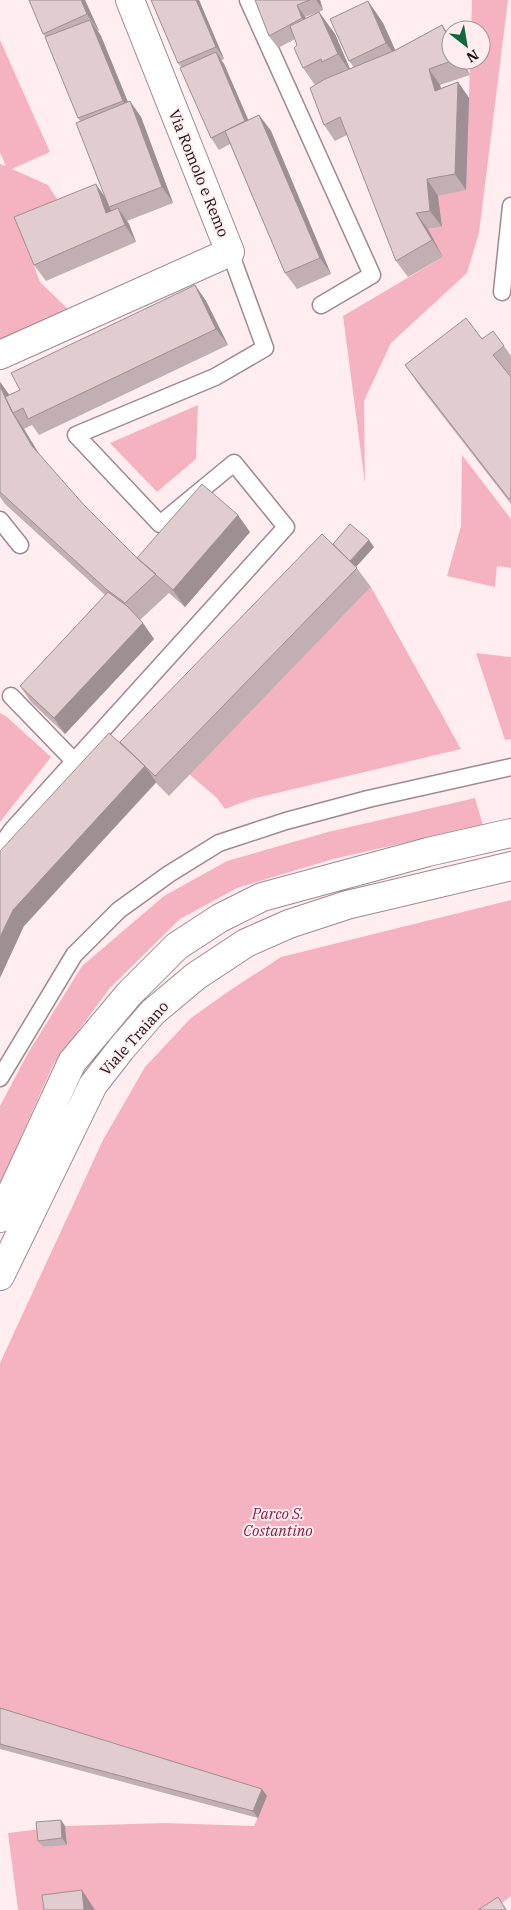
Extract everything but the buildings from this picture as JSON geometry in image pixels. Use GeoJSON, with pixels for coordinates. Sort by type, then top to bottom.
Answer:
{"type":"FeatureCollection","features":[{"type":"Feature","properties":{"kind":"main road","name":"Via Romolo e Remo"},"geometry":{"type":"LineString","coordinates":[[0,355],[230,252],[130,0]]}},
{"type":"Feature","properties":{"kind":"main road","name":"Viale Traiano"},"geometry":{"type":"LineString","coordinates":[[0,1218],[72,1062],[129,994],[177,946],[220,918],[262,897],[428,852],[511,833]]}},
{"type":"Feature","properties":{"kind":"main road","name":"Viale Traiano"},"geometry":{"type":"LineString","coordinates":[[0,1276],[8,1238],[93,1085],[153,1012],[196,976],[246,943],[289,924],[347,906],[511,866]]}},
{"type":"Feature","properties":{"kind":"lane"},"geometry":{"type":"LineString","coordinates":[[248,0],[372,275],[321,305]]}},
{"type":"Feature","properties":{"kind":"lane"},"geometry":{"type":"LineString","coordinates":[[502,292],[511,206]]}},
{"type":"Feature","properties":{"kind":"lane"},"geometry":{"type":"LineString","coordinates":[[0,847],[12,830],[286,527],[234,463],[160,524],[76,435],[215,377],[265,348],[230,252]]}},
{"type":"Feature","properties":{"kind":"lane"},"geometry":{"type":"LineString","coordinates":[[0,520],[20,545]]}},
{"type":"Feature","properties":{"kind":"lane"},"geometry":{"type":"LineString","coordinates":[[11,696],[75,762]]}},
{"type":"Feature","properties":{"kind":"lane"},"geometry":{"type":"LineString","coordinates":[[0,1078],[74,955],[118,910],[169,874],[219,843],[286,821],[368,799],[511,767]]}},
{"type":"Feature","properties":{"kind":"green space"},"geometry":{"type":"Polygon","coordinates":[[[472,0],[508,0],[479,233],[467,273],[391,343],[364,401],[365,484],[343,316],[443,257],[428,229],[442,227],[438,196],[469,98],[470,70],[491,70],[491,20],[471,20],[472,0]]]}},
{"type":"Feature","properties":{"kind":"green space"},"geometry":{"type":"Polygon","coordinates":[[[0,40],[50,152],[12,169],[48,185],[59,202],[19,225],[40,282],[75,316],[0,349],[0,164],[6,166],[0,153],[0,40]]]}},
{"type":"Feature","properties":{"kind":"green space"},"geometry":{"type":"Polygon","coordinates":[[[198,405],[196,459],[157,492],[110,443],[198,405]]]}},
{"type":"Feature","properties":{"kind":"green space"},"geometry":{"type":"Polygon","coordinates":[[[462,455],[511,519],[511,568],[497,566],[495,587],[447,576],[461,526],[462,455]]]}},
{"type":"Feature","properties":{"kind":"green space"},"geometry":{"type":"Polygon","coordinates":[[[371,587],[461,749],[252,799],[225,809],[217,798],[189,774],[371,587]]]}},
{"type":"Feature","properties":{"kind":"green space"},"geometry":{"type":"Polygon","coordinates":[[[476,653],[511,657],[511,739],[505,740],[476,653]]]}},
{"type":"Feature","properties":{"kind":"green space"},"geometry":{"type":"Polygon","coordinates":[[[0,713],[7,717],[51,757],[0,822],[0,713]]]}},
{"type":"Feature","properties":{"kind":"green space"},"geometry":{"type":"Polygon","coordinates":[[[475,798],[483,825],[333,859],[237,888],[180,919],[110,988],[53,1065],[0,1184],[0,1106],[28,1053],[82,966],[164,896],[227,861],[328,832],[475,798]]]}},
{"type":"Feature","properties":{"kind":"green space","name":"Parco S. Costantino"},"geometry":{"type":"Polygon","coordinates":[[[511,900],[511,1896],[502,1903],[507,1910],[18,1910],[8,1833],[41,1829],[43,1847],[67,1844],[65,1826],[165,1823],[254,1826],[267,1796],[0,1714],[0,1363],[103,1140],[145,1067],[191,1018],[281,957],[511,900]]]}}]}
